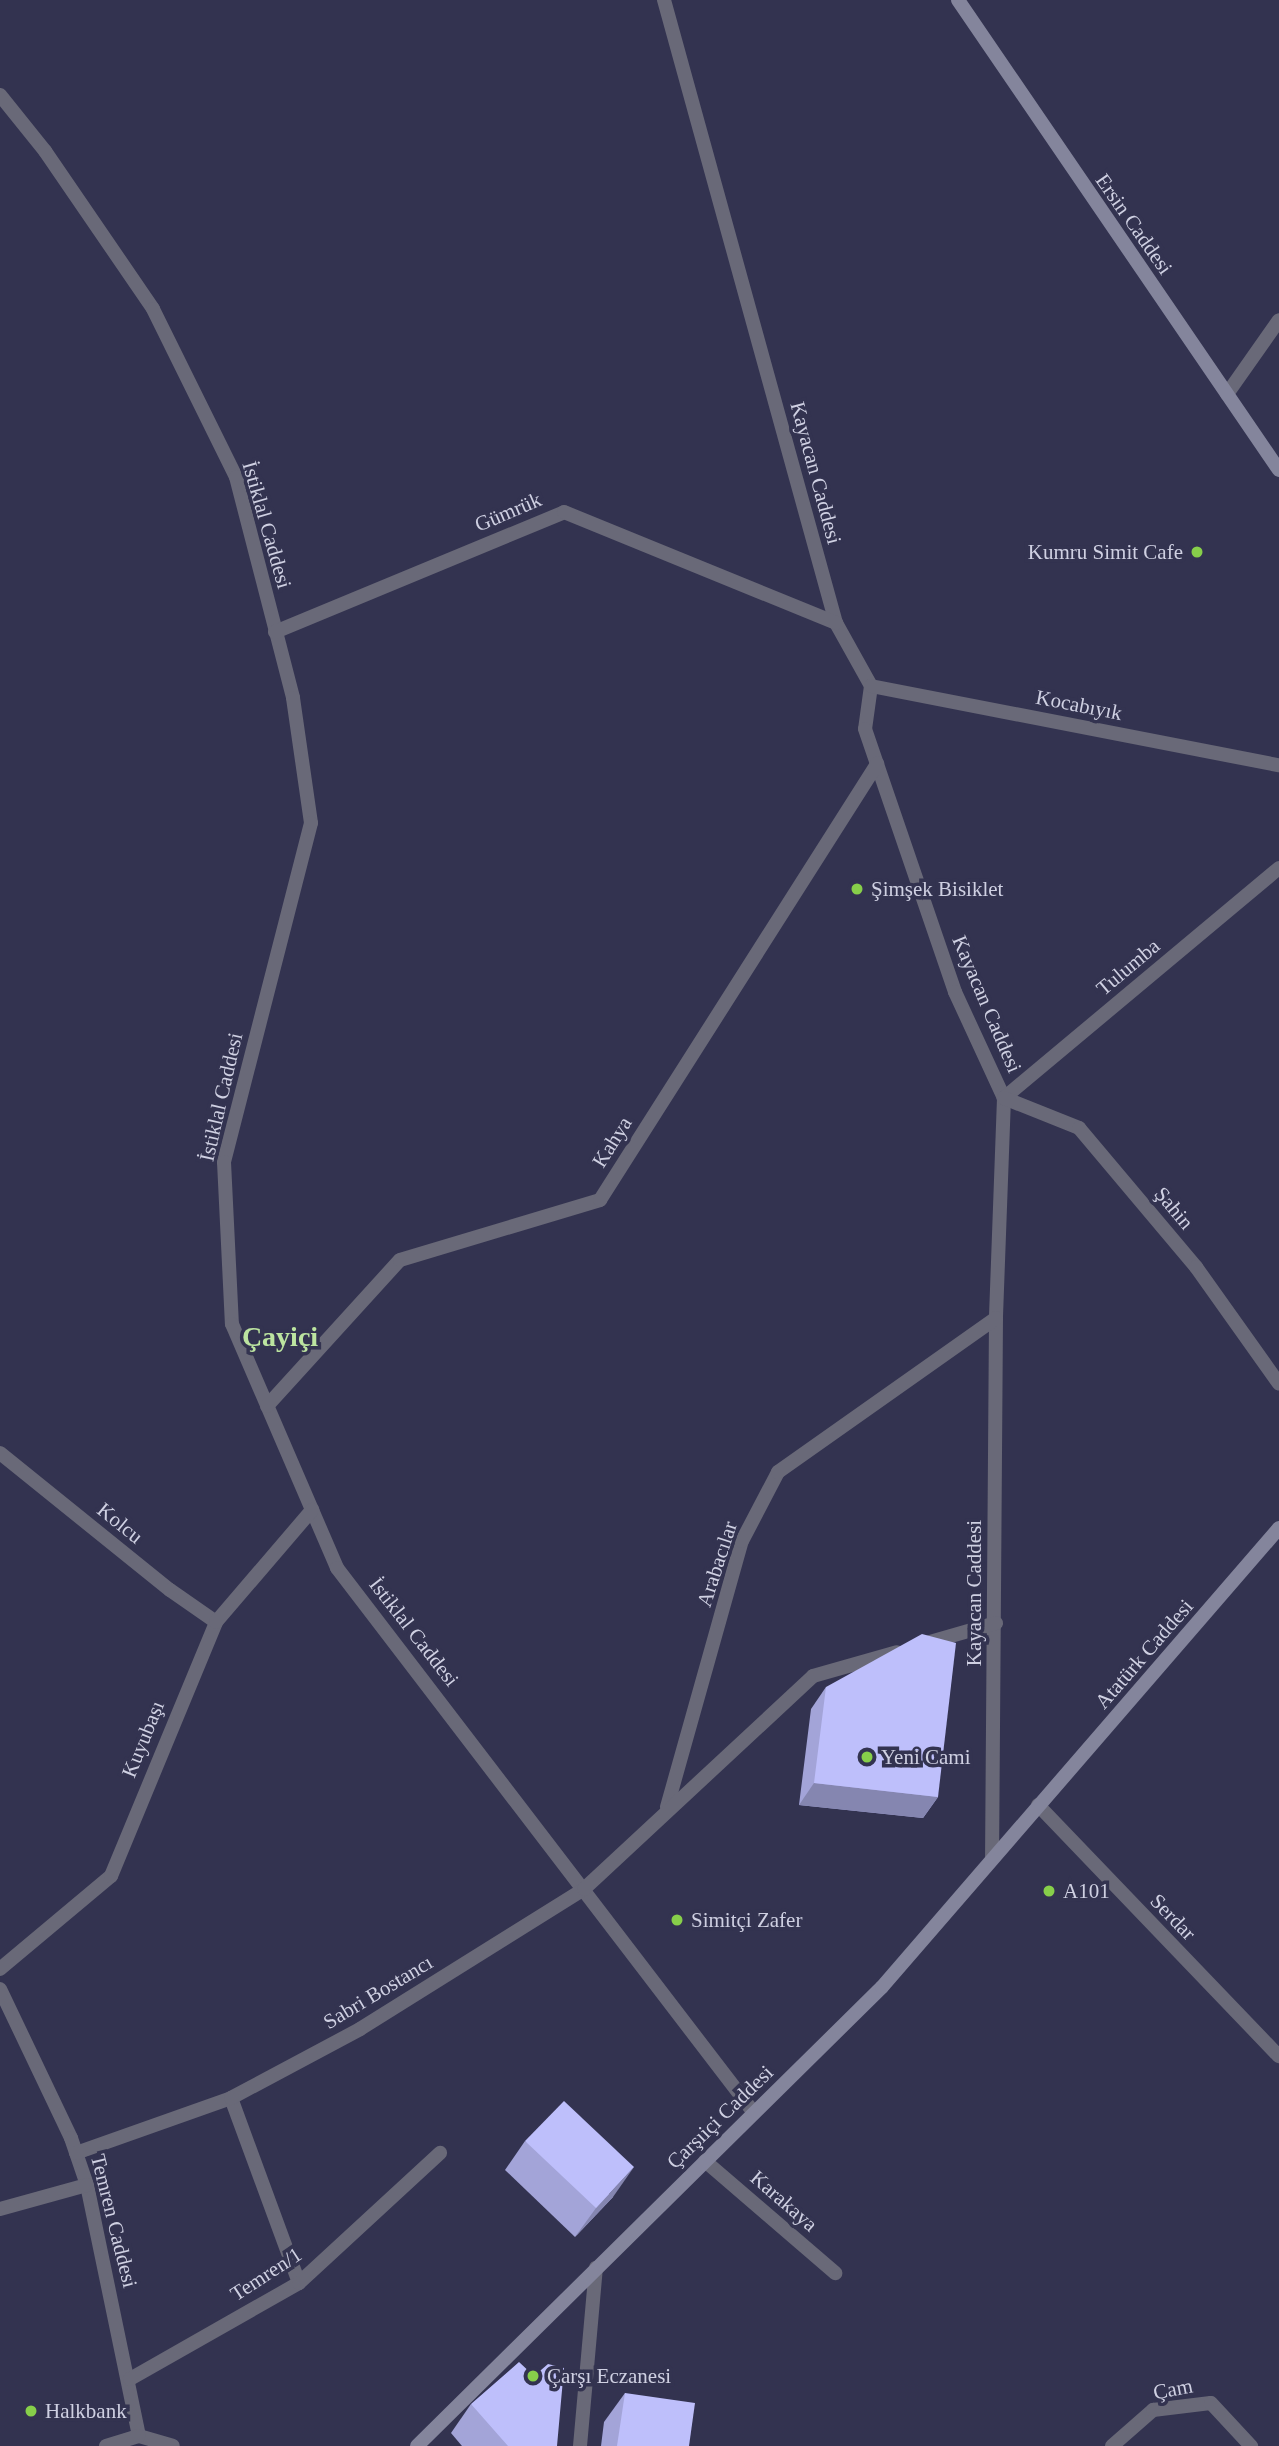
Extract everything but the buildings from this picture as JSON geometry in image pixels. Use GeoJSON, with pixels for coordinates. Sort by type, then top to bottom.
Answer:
{"type":"FeatureCollection","features":[{"type":"Feature","properties":{"kind":"street","name":"Kayacan Caddesi"},"geometry":{"type":"LineString","coordinates":[[664,0],[836,624],[871,686],[865,729],[955,992],[1004,1098],[996,1318],[996,1623],[992,1858]]}},
{"type":"Feature","properties":{"kind":"street","name":"Ersin Caddesi"},"geometry":{"type":"LineString","coordinates":[[958,0],[1279,470]]}},
{"type":"Feature","properties":{"kind":"street","name":"İstiklal Caddesi"},"geometry":{"type":"LineString","coordinates":[[0,95],[45,151],[153,309],[236,477],[292,698],[311,823],[224,1162],[232,1324],[337,1567],[754,2113]]}},
{"type":"Feature","properties":{"kind":"street"},"geometry":{"type":"LineString","coordinates":[[1227,394],[1279,320]]}},
{"type":"Feature","properties":{"kind":"street","name":"Gümrük"},"geometry":{"type":"LineString","coordinates":[[275,632],[564,512],[836,624]]}},
{"type":"Feature","properties":{"kind":"street","name":"Kocabıyık"},"geometry":{"type":"LineString","coordinates":[[871,686],[1279,765]]}},
{"type":"Feature","properties":{"kind":"street","name":"Kahya"},"geometry":{"type":"LineString","coordinates":[[267,1406],[400,1260],[600,1200],[877,764]]}},
{"type":"Feature","properties":{"kind":"street","name":"Tulumba"},"geometry":{"type":"LineString","coordinates":[[1004,1098],[1279,868]]}},
{"type":"Feature","properties":{"kind":"street","name":"Şahin"},"geometry":{"type":"LineString","coordinates":[[1004,1098],[1079,1128],[1196,1267],[1279,1384]]}},
{"type":"Feature","properties":{"kind":"street","name":"Arabacılar"},"geometry":{"type":"LineString","coordinates":[[667,1809],[742,1541],[778,1472],[996,1318]]}},
{"type":"Feature","properties":{"kind":"street","name":"Kolcu"},"geometry":{"type":"LineString","coordinates":[[0,1453],[170,1590],[216,1622]]}},
{"type":"Feature","properties":{"kind":"street","name":"Kuyubaşı"},"geometry":{"type":"LineString","coordinates":[[0,1969],[111,1876],[216,1622],[313,1510]]}},
{"type":"Feature","properties":{"kind":"street","name":"Atatürk Caddesi"},"geometry":{"type":"LineString","coordinates":[[1038,1805],[1279,1528]]}},
{"type":"Feature","properties":{"kind":"street"},"geometry":{"type":"LineString","coordinates":[[667,1809],[813,1676],[996,1623]]}},
{"type":"Feature","properties":{"kind":"street","name":"Çarşıiçi Caddesi"},"geometry":{"type":"LineString","coordinates":[[417,2446],[882,1987],[1038,1805]]}},
{"type":"Feature","properties":{"kind":"street","name":"Serdar"},"geometry":{"type":"LineString","coordinates":[[1038,1805],[1279,2056]]}},
{"type":"Feature","properties":{"kind":"street","name":"Sabri Bostancı"},"geometry":{"type":"LineString","coordinates":[[76,2152],[231,2098],[360,2029],[584,1889],[667,1809]]}},
{"type":"Feature","properties":{"kind":"street","name":"Temren Caddesi"},"geometry":{"type":"LineString","coordinates":[[0,1989],[76,2152],[88,2185],[130,2379],[139,2435]]}},
{"type":"Feature","properties":{"kind":"street"},"geometry":{"type":"LineString","coordinates":[[231,2098],[299,2283]]}},
{"type":"Feature","properties":{"kind":"street","name":"Temren/1"},"geometry":{"type":"LineString","coordinates":[[130,2379],[299,2283],[440,2153]]}},
{"type":"Feature","properties":{"kind":"street","name":"Karakaya"},"geometry":{"type":"LineString","coordinates":[[705,2161],[835,2273]]}},
{"type":"Feature","properties":{"kind":"street"},"geometry":{"type":"LineString","coordinates":[[0,2209],[88,2185]]}},
{"type":"Feature","properties":{"kind":"street"},"geometry":{"type":"LineString","coordinates":[[580,2446],[596,2268]]}},
{"type":"Feature","properties":{"kind":"street","name":"Çam"},"geometry":{"type":"LineString","coordinates":[[1112,2446],[1153,2410],[1211,2403],[1251,2446]]}},
{"type":"Feature","properties":{"kind":"street"},"geometry":{"type":"LineString","coordinates":[[106,2446],[139,2435],[173,2446]]}},
{"type":"Feature","properties":{"kind":"place","name":"Kumru Simit Cafe"},"geometry":{"type":"Point","coordinates":[1197,552]}},
{"type":"Feature","properties":{"kind":"place","name":"Şimşek Bisiklet"},"geometry":{"type":"Point","coordinates":[857,889]}},
{"type":"Feature","properties":{"kind":"place","name":"Yeni Cami"},"geometry":{"type":"Point","coordinates":[867,1757]}},
{"type":"Feature","properties":{"kind":"place","name":"A101"},"geometry":{"type":"Point","coordinates":[1049,1891]}},
{"type":"Feature","properties":{"kind":"place","name":"Simitçi Zafer"},"geometry":{"type":"Point","coordinates":[677,1920]}},
{"type":"Feature","properties":{"kind":"place","name":"Çarşı Eczanesi"},"geometry":{"type":"Point","coordinates":[533,2376]}},
{"type":"Feature","properties":{"kind":"place","name":"Halkbank"},"geometry":{"type":"Point","coordinates":[31,2411]}},
{"type":"Feature","properties":{"kind":"district","name":"Çayiçi"},"geometry":{"type":"Point","coordinates":[280,1337]}}]}
